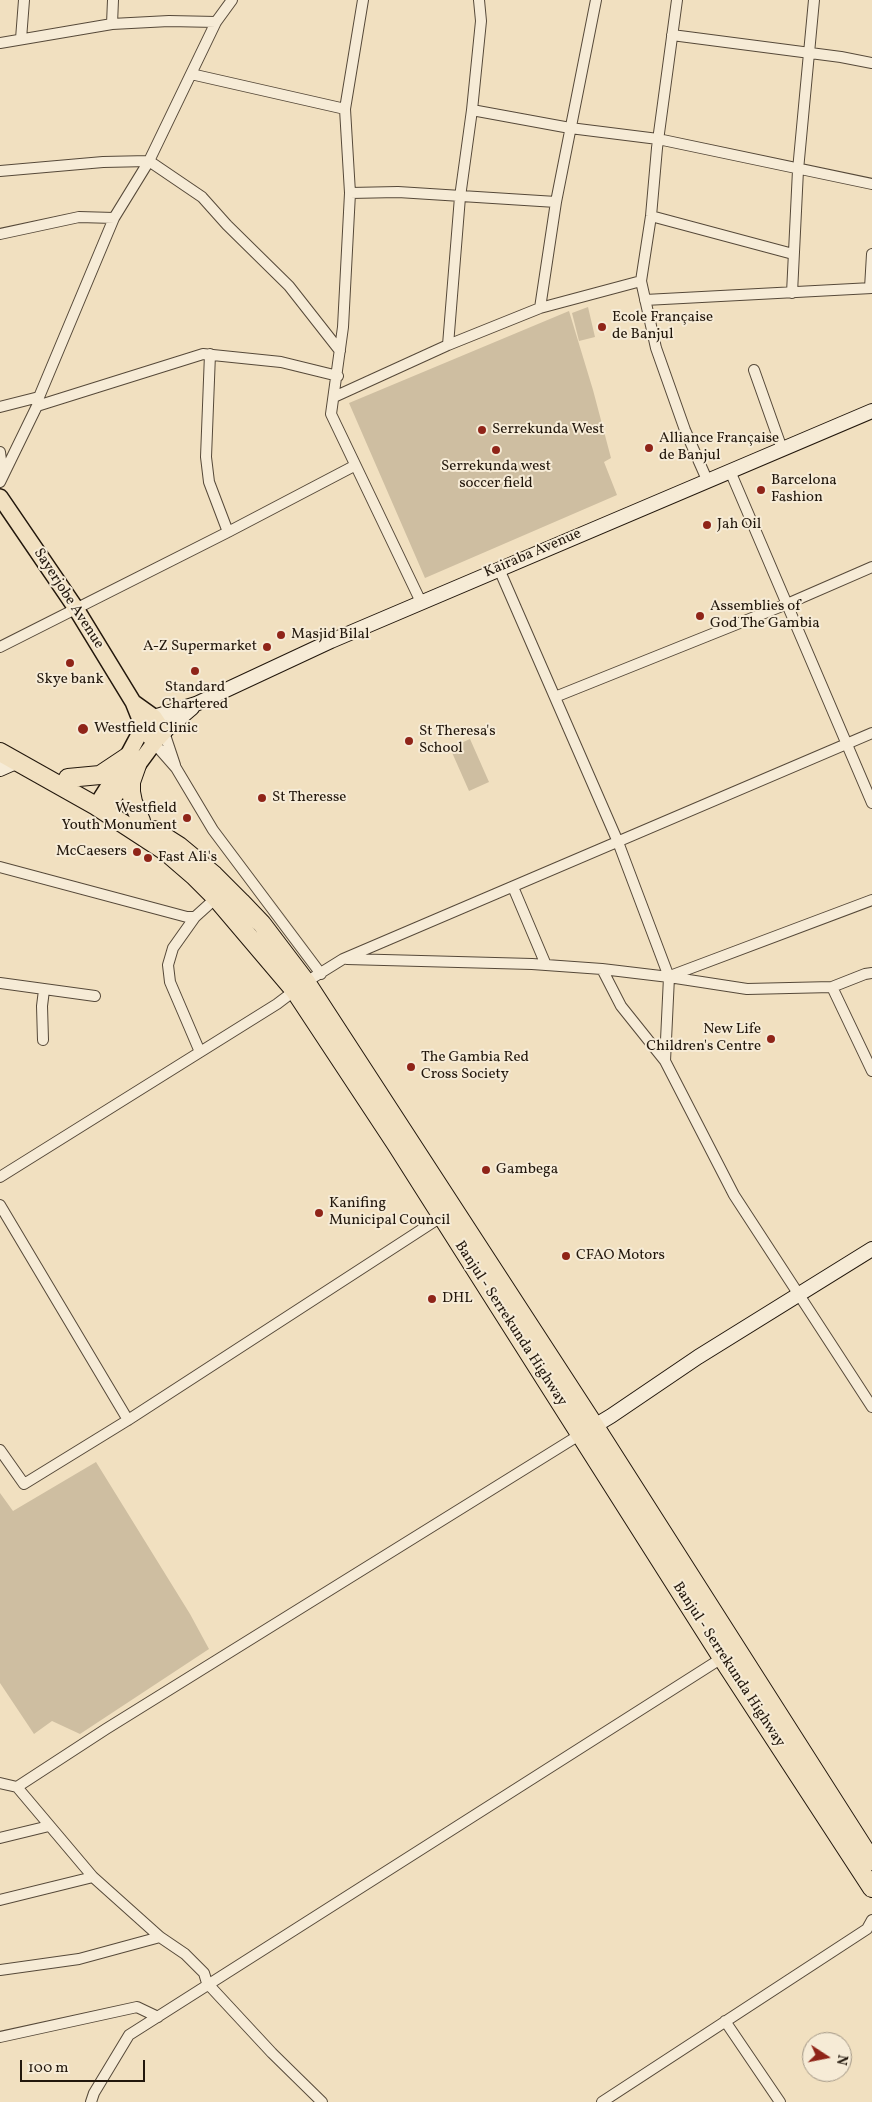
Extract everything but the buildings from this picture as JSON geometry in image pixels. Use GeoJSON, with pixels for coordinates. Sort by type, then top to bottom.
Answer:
{"type":"FeatureCollection","features":[{"type":"Feature","properties":{"kind":"highway"},"geometry":{"type":"LineString","coordinates":[[0,741],[68,778],[103,804]]}},
{"type":"Feature","properties":{"kind":"highway"},"geometry":{"type":"LineString","coordinates":[[68,778],[100,775],[132,761],[131,792],[141,821]]}},
{"type":"Feature","properties":{"kind":"highway"},"geometry":{"type":"LineString","coordinates":[[5,765],[103,804]]}},
{"type":"Feature","properties":{"kind":"highway","name":"Banjul - Serrekunda Highway"},"geometry":{"type":"LineString","coordinates":[[103,804],[141,821],[179,846],[214,875],[262,924],[307,982],[588,1430],[722,1658],[872,1888]]}},
{"type":"Feature","properties":{"kind":"highway","name":"Banjul - Serrekunda Highway"},"geometry":{"type":"LineString","coordinates":[[103,804],[165,851],[194,876],[307,982],[441,1217],[588,1430],[872,1861]]}},
{"type":"Feature","properties":{"kind":"main road","name":"Sayerjobe Avenue"},"geometry":{"type":"LineString","coordinates":[[0,497],[75,608],[133,702],[159,738]]}},
{"type":"Feature","properties":{"kind":"main road","name":"Kairaba Avenue"},"geometry":{"type":"LineString","coordinates":[[103,804],[132,761],[148,722]]}},
{"type":"Feature","properties":{"kind":"main road","name":"Kairaba Avenue"},"geometry":{"type":"LineString","coordinates":[[132,761],[159,738]]}},
{"type":"Feature","properties":{"kind":"street"},"geometry":{"type":"LineString","coordinates":[[21,39],[24,0]]}},
{"type":"Feature","properties":{"kind":"street"},"geometry":{"type":"LineString","coordinates":[[112,24],[113,0]]}},
{"type":"Feature","properties":{"kind":"street"},"geometry":{"type":"LineString","coordinates":[[2,479],[38,401],[114,218],[149,161],[216,22],[232,0]]}},
{"type":"Feature","properties":{"kind":"street"},"geometry":{"type":"LineString","coordinates":[[363,0],[345,109],[350,193],[343,328],[338,376],[331,414],[354,466],[421,602]]}},
{"type":"Feature","properties":{"kind":"street"},"geometry":{"type":"LineString","coordinates":[[448,345],[460,197],[472,110],[481,21],[479,0]]}},
{"type":"Feature","properties":{"kind":"street"},"geometry":{"type":"LineString","coordinates":[[540,308],[556,202],[596,0]]}},
{"type":"Feature","properties":{"kind":"street"},"geometry":{"type":"LineString","coordinates":[[677,0],[658,139],[651,216],[641,280],[656,348],[685,430],[708,482]]}},
{"type":"Feature","properties":{"kind":"street"},"geometry":{"type":"LineString","coordinates":[[792,293],[798,170],[814,0]]}},
{"type":"Feature","properties":{"kind":"street"},"geometry":{"type":"LineString","coordinates":[[0,43],[112,24],[170,21],[216,22]]}},
{"type":"Feature","properties":{"kind":"street"},"geometry":{"type":"LineString","coordinates":[[672,36],[809,55],[841,57],[872,63]]}},
{"type":"Feature","properties":{"kind":"street"},"geometry":{"type":"LineString","coordinates":[[191,74],[345,109]]}},
{"type":"Feature","properties":{"kind":"street"},"geometry":{"type":"LineString","coordinates":[[472,110],[570,128],[658,139],[798,170],[872,184]]}},
{"type":"Feature","properties":{"kind":"street"},"geometry":{"type":"LineString","coordinates":[[0,171],[102,162],[149,161],[202,198],[289,286],[340,351]]}},
{"type":"Feature","properties":{"kind":"street"},"geometry":{"type":"LineString","coordinates":[[350,193],[398,192],[556,202]]}},
{"type":"Feature","properties":{"kind":"street"},"geometry":{"type":"LineString","coordinates":[[651,216],[793,254]]}},
{"type":"Feature","properties":{"kind":"street"},"geometry":{"type":"LineString","coordinates":[[0,234],[79,218],[114,218]]}},
{"type":"Feature","properties":{"kind":"street"},"geometry":{"type":"LineString","coordinates":[[645,300],[871,288],[872,254]]}},
{"type":"Feature","properties":{"kind":"street"},"geometry":{"type":"LineString","coordinates":[[334,397],[448,345],[540,308],[641,280]]}},
{"type":"Feature","properties":{"kind":"street"},"geometry":{"type":"LineString","coordinates":[[0,407],[38,401],[210,354],[281,362],[338,376]]}},
{"type":"Feature","properties":{"kind":"street"},"geometry":{"type":"LineString","coordinates":[[210,354],[206,457],[209,482],[228,532]]}},
{"type":"Feature","properties":{"kind":"street"},"geometry":{"type":"LineString","coordinates":[[754,370],[782,449]]}},
{"type":"Feature","properties":{"kind":"street","name":"Kairaba Avenue"},"geometry":{"type":"LineString","coordinates":[[148,722],[196,704],[331,641],[421,602],[872,411]]}},
{"type":"Feature","properties":{"kind":"street"},"geometry":{"type":"LineString","coordinates":[[0,452],[2,479]]}},
{"type":"Feature","properties":{"kind":"street"},"geometry":{"type":"LineString","coordinates":[[0,647],[354,466]]}},
{"type":"Feature","properties":{"kind":"street"},"geometry":{"type":"LineString","coordinates":[[730,471],[872,803]]}},
{"type":"Feature","properties":{"kind":"street"},"geometry":{"type":"LineString","coordinates":[[556,697],[787,604],[872,567]]}},
{"type":"Feature","properties":{"kind":"street"},"geometry":{"type":"LineString","coordinates":[[499,569],[618,842],[669,977],[665,1061]]}},
{"type":"Feature","properties":{"kind":"street","name":"Kairaba Avenue"},"geometry":{"type":"LineString","coordinates":[[159,738],[196,704]]}},
{"type":"Feature","properties":{"kind":"street"},"geometry":{"type":"LineString","coordinates":[[0,1177],[200,1052],[343,959],[872,732]]}},
{"type":"Feature","properties":{"kind":"street"},"geometry":{"type":"LineString","coordinates":[[159,738],[213,830],[307,982]]}},
{"type":"Feature","properties":{"kind":"street"},"geometry":{"type":"LineString","coordinates":[[159,738],[176,768]]}},
{"type":"Feature","properties":{"kind":"street"},"geometry":{"type":"LineString","coordinates":[[0,866],[195,917]]}},
{"type":"Feature","properties":{"kind":"street"},"geometry":{"type":"LineString","coordinates":[[513,887],[546,965]]}},
{"type":"Feature","properties":{"kind":"street"},"geometry":{"type":"LineString","coordinates":[[200,1052],[170,982],[168,965],[173,948],[195,917],[216,898]]}},
{"type":"Feature","properties":{"kind":"street"},"geometry":{"type":"LineString","coordinates":[[669,977],[872,900]]}},
{"type":"Feature","properties":{"kind":"street"},"geometry":{"type":"LineString","coordinates":[[343,959],[546,965],[602,969],[747,989],[832,987],[872,973]]}},
{"type":"Feature","properties":{"kind":"street"},"geometry":{"type":"LineString","coordinates":[[602,969],[621,1006],[665,1061],[734,1195],[800,1294],[872,1408]]}},
{"type":"Feature","properties":{"kind":"street"},"geometry":{"type":"LineString","coordinates":[[0,983],[95,996]]}},
{"type":"Feature","properties":{"kind":"street"},"geometry":{"type":"LineString","coordinates":[[832,987],[872,1070]]}},
{"type":"Feature","properties":{"kind":"street"},"geometry":{"type":"LineString","coordinates":[[43,1040],[42,1006],[44,990]]}},
{"type":"Feature","properties":{"kind":"street"},"geometry":{"type":"LineString","coordinates":[[0,1205],[128,1420]]}},
{"type":"Feature","properties":{"kind":"street"},"geometry":{"type":"LineString","coordinates":[[0,1450],[24,1484],[128,1420],[441,1217]]}},
{"type":"Feature","properties":{"kind":"street"},"geometry":{"type":"LineString","coordinates":[[17,1787],[106,1729],[588,1430],[698,1357],[872,1250]]}},
{"type":"Feature","properties":{"kind":"street"},"geometry":{"type":"LineString","coordinates":[[91,2102],[94,2093],[129,2035],[207,1983],[722,1658]]}},
{"type":"Feature","properties":{"kind":"street"},"geometry":{"type":"LineString","coordinates":[[0,1783],[17,1787],[93,1877],[160,1937],[186,1954],[204,1974],[207,1983],[272,2053],[322,2102]]}},
{"type":"Feature","properties":{"kind":"street"},"geometry":{"type":"LineString","coordinates":[[0,1838],[49,1826]]}},
{"type":"Feature","properties":{"kind":"street"},"geometry":{"type":"LineString","coordinates":[[0,1900],[93,1877]]}},
{"type":"Feature","properties":{"kind":"street"},"geometry":{"type":"LineString","coordinates":[[602,2102],[867,1929],[872,1920]]}},
{"type":"Feature","properties":{"kind":"street"},"geometry":{"type":"LineString","coordinates":[[0,1970],[79,1959],[160,1937]]}},
{"type":"Feature","properties":{"kind":"street"},"geometry":{"type":"LineString","coordinates":[[0,2037],[137,2007],[158,2017]]}},
{"type":"Feature","properties":{"kind":"street"},"geometry":{"type":"LineString","coordinates":[[725,2021],[780,2102]]}},
{"type":"Feature","properties":{"kind":"shaded area"},"geometry":{"type":"Polygon","coordinates":[[[588,307],[595,337],[579,341],[572,313],[588,307]]]}},
{"type":"Feature","properties":{"kind":"shaded area","name":"Serrekunda West"},"geometry":{"type":"Polygon","coordinates":[[[569,311],[611,458],[604,462],[617,495],[425,578],[349,403],[569,311]]]}},
{"type":"Feature","properties":{"kind":"shaded area"},"geometry":{"type":"Polygon","coordinates":[[[470,739],[489,782],[469,791],[450,748],[470,739]]]}},
{"type":"Feature","properties":{"kind":"shaded area"},"geometry":{"type":"Polygon","coordinates":[[[96,1462],[190,1614],[209,1649],[80,1734],[52,1721],[34,1734],[0,1683],[0,1493],[13,1511],[96,1462]]]}},
{"type":"Feature","properties":{"kind":"place","name":"Ecole Française de Banjul"},"geometry":{"type":"Point","coordinates":[602,327]}},
{"type":"Feature","properties":{"kind":"place","name":"Serrekunda West"},"geometry":{"type":"Point","coordinates":[482,430]}},
{"type":"Feature","properties":{"kind":"place","name":"Alliance Française de Banjul"},"geometry":{"type":"Point","coordinates":[649,448]}},
{"type":"Feature","properties":{"kind":"place","name":"Serrekunda west soccer field"},"geometry":{"type":"Point","coordinates":[496,450]}},
{"type":"Feature","properties":{"kind":"place","name":"Barcelona Fashion"},"geometry":{"type":"Point","coordinates":[761,490]}},
{"type":"Feature","properties":{"kind":"place","name":"Jah Oil"},"geometry":{"type":"Point","coordinates":[707,525]}},
{"type":"Feature","properties":{"kind":"place","name":"Assemblies of God The Gambia"},"geometry":{"type":"Point","coordinates":[700,616]}},
{"type":"Feature","properties":{"kind":"place","name":"Masjid Bilal"},"geometry":{"type":"Point","coordinates":[281,635]}},
{"type":"Feature","properties":{"kind":"place","name":"A-Z Supermarket"},"geometry":{"type":"Point","coordinates":[267,647]}},
{"type":"Feature","properties":{"kind":"place","name":"Skye bank"},"geometry":{"type":"Point","coordinates":[70,663]}},
{"type":"Feature","properties":{"kind":"place","name":"Standard Chartered"},"geometry":{"type":"Point","coordinates":[195,671]}},
{"type":"Feature","properties":{"kind":"place","name":"Westfield Clinic"},"geometry":{"type":"Point","coordinates":[83,729]}},
{"type":"Feature","properties":{"kind":"place","name":"St Theresa's School"},"geometry":{"type":"Point","coordinates":[409,741]}},
{"type":"Feature","properties":{"kind":"place","name":"St Theresse"},"geometry":{"type":"Point","coordinates":[262,798]}},
{"type":"Feature","properties":{"kind":"place","name":"Westfield Youth Monument"},"geometry":{"type":"Point","coordinates":[187,818]}},
{"type":"Feature","properties":{"kind":"place","name":"McCaesers"},"geometry":{"type":"Point","coordinates":[137,852]}},
{"type":"Feature","properties":{"kind":"place","name":"Fast Ali's"},"geometry":{"type":"Point","coordinates":[148,858]}},
{"type":"Feature","properties":{"kind":"place","name":"New Life Children's Centre"},"geometry":{"type":"Point","coordinates":[771,1039]}},
{"type":"Feature","properties":{"kind":"place","name":"The Gambia Red Cross Society"},"geometry":{"type":"Point","coordinates":[411,1067]}},
{"type":"Feature","properties":{"kind":"place","name":"Gambega"},"geometry":{"type":"Point","coordinates":[486,1170]}},
{"type":"Feature","properties":{"kind":"place","name":"Kanifing Municipal Council"},"geometry":{"type":"Point","coordinates":[319,1213]}},
{"type":"Feature","properties":{"kind":"place","name":"CFAO Motors"},"geometry":{"type":"Point","coordinates":[566,1256]}},
{"type":"Feature","properties":{"kind":"place","name":"DHL"},"geometry":{"type":"Point","coordinates":[432,1299]}}]}
